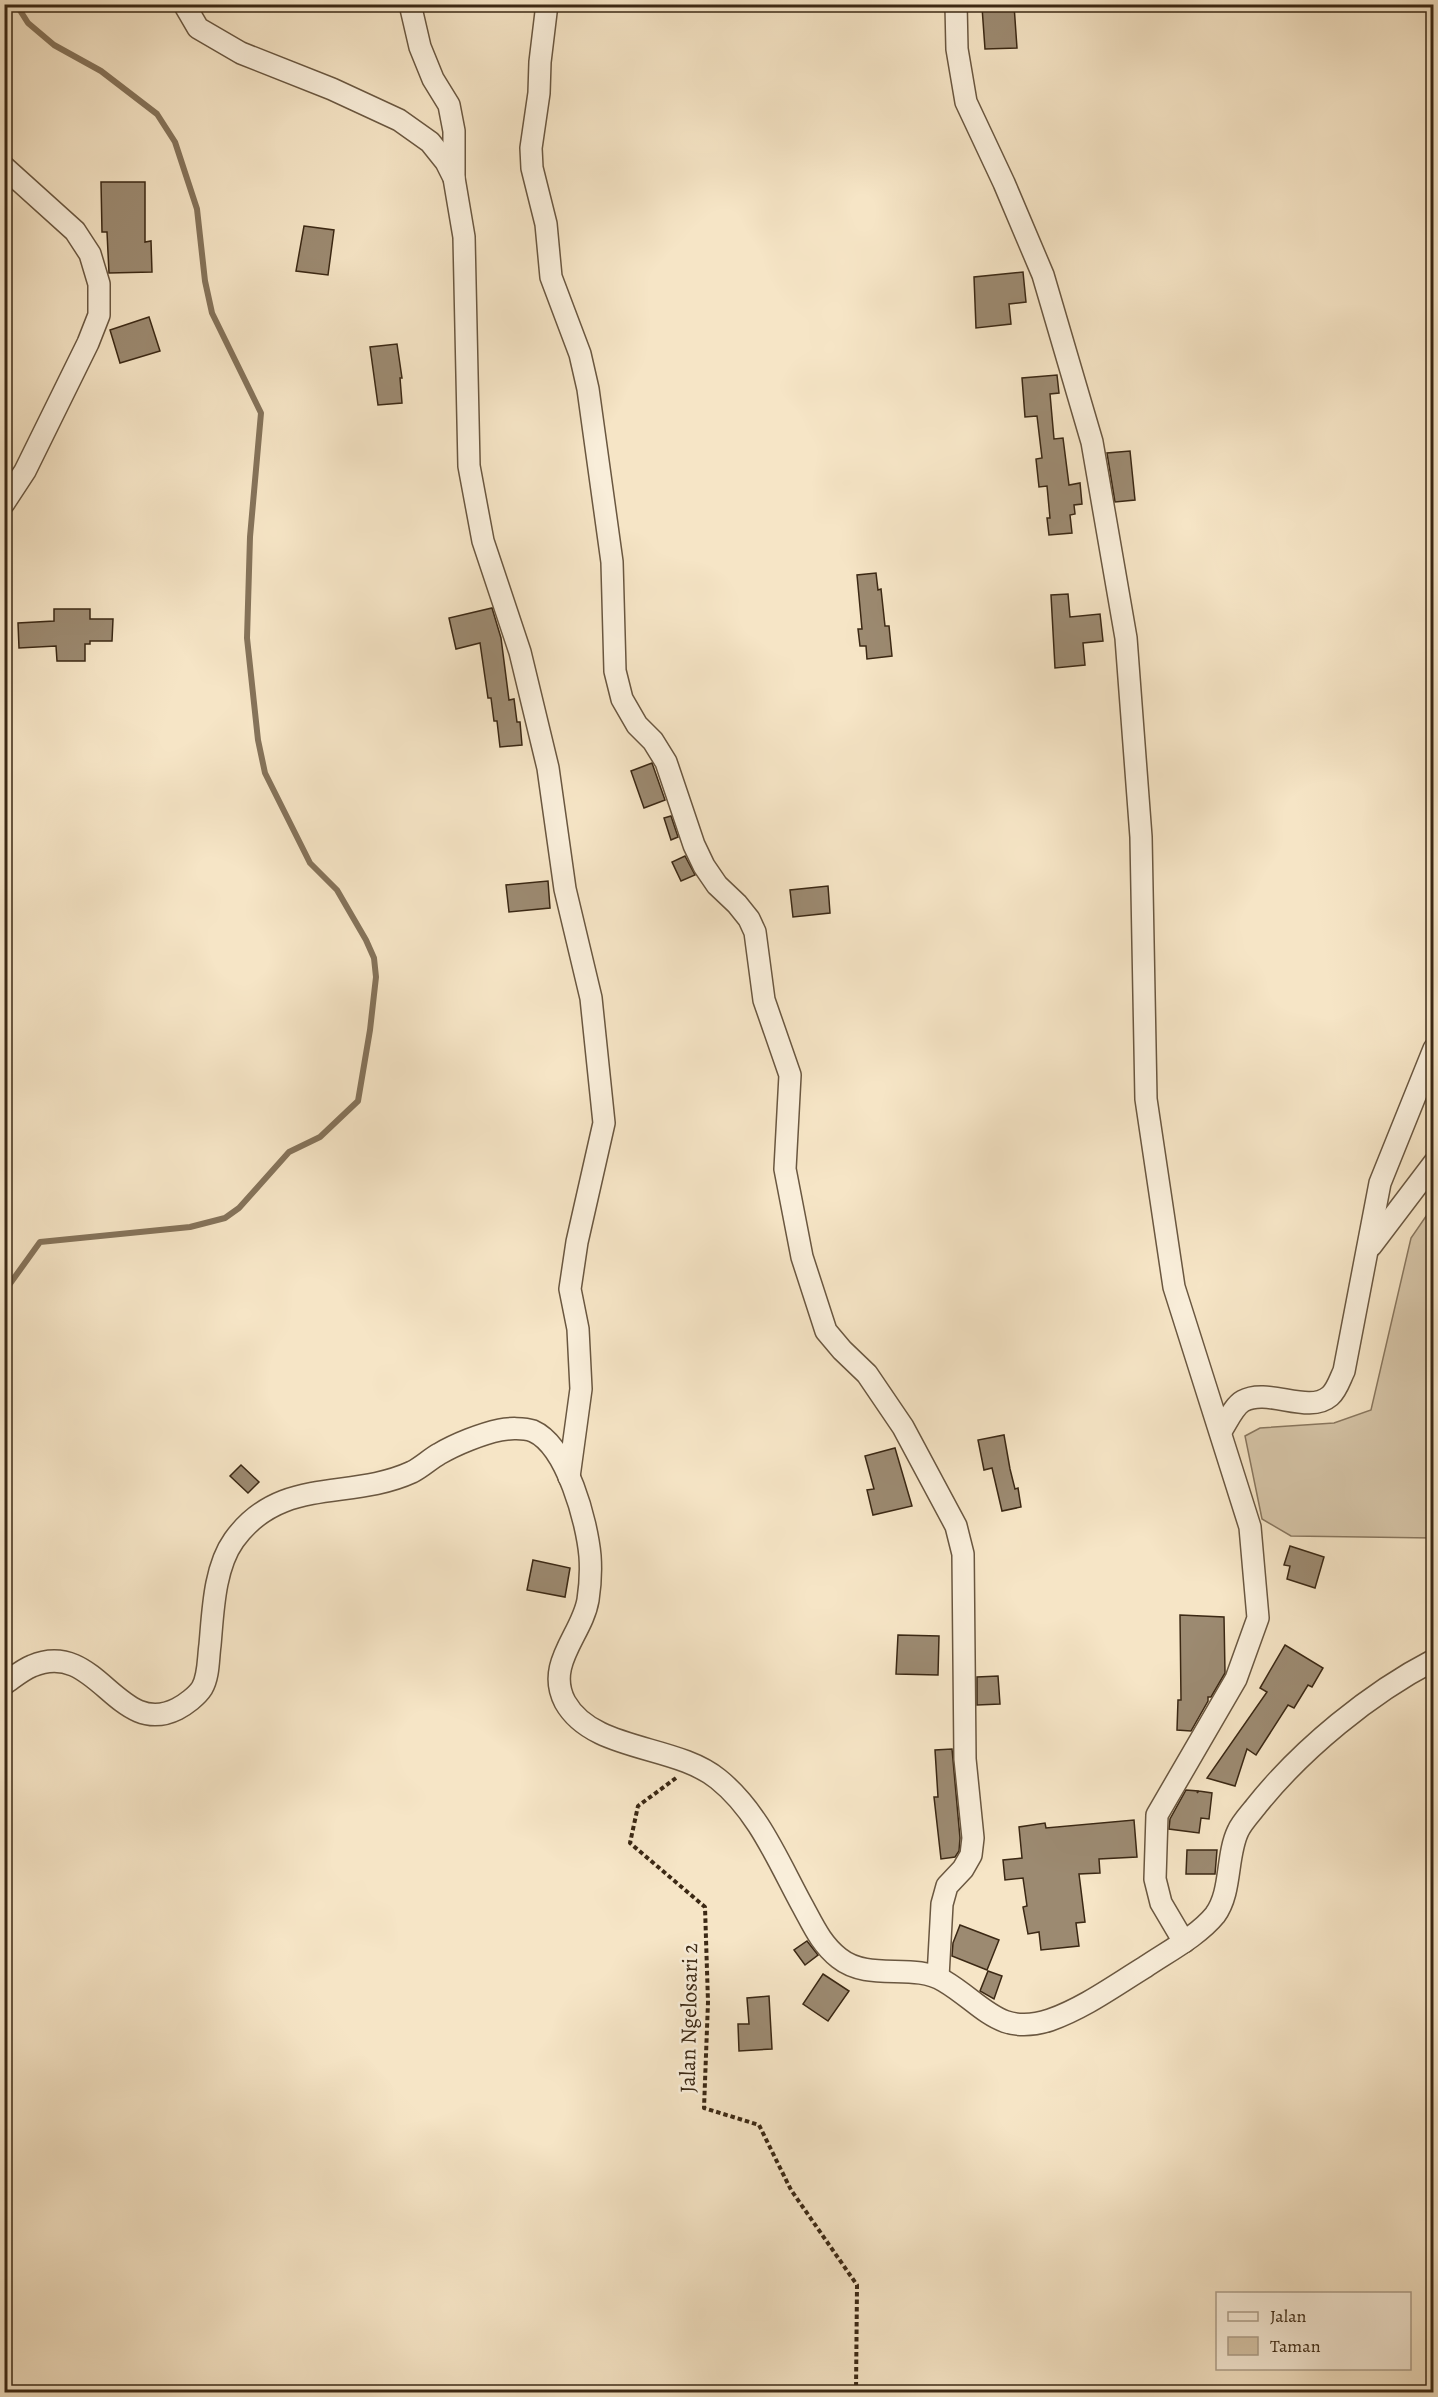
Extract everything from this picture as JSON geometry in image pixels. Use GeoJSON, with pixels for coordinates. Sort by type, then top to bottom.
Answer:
{"type":"FeatureCollection","features":[{"type":"Feature","properties":{"kind":"street"},"geometry":{"type":"LineString","coordinates":[[184,4],[198,28],[241,53],[332,89],[399,120],[430,142],[446,162],[454,178]]}},
{"type":"Feature","properties":{"kind":"street"},"geometry":{"type":"LineString","coordinates":[[410,4],[420,47],[433,79],[449,105],[454,131],[454,178],[464,237],[469,466],[483,541],[520,652],[548,768],[565,889],[591,998],[604,1123],[577,1242],[570,1289],[578,1329],[581,1389],[569,1477]]}},
{"type":"Feature","properties":{"kind":"street"},"geometry":{"type":"LineString","coordinates":[[546,4],[539,93],[531,148],[532,168],[546,224],[551,277],[580,354],[588,389],[612,562],[615,671],[622,699],[637,725],[653,741],[666,762],[694,845],[704,866],[717,885],[737,904],[755,932],[764,1000],[790,1075],[784,1169],[802,1257],[826,1331],[867,1374],[903,1427],[956,1527],[963,1554],[964,1759],[973,1838],[971,1855],[963,1869],[947,1886],[942,1904],[938,1977]]}},
{"type":"Feature","properties":{"kind":"street"},"geometry":{"type":"LineString","coordinates":[[956,4],[957,48],[966,102],[1043,275],[1092,442],[1107,518],[1126,639],[1141,837],[1146,1099],[1174,1287],[1250,1527],[1258,1618],[1236,1679],[1157,1815],[1155,1878],[1161,1903],[1184,1942]]}},
{"type":"Feature","properties":{"kind":"street"},"geometry":{"type":"LineString","coordinates":[[4,167],[75,231],[90,254],[99,284],[99,315],[88,343],[25,471],[4,502]]}},
{"type":"Feature","properties":{"kind":"street"},"geometry":{"type":"LineString","coordinates":[[1221,1431],[1242,1402],[1257,1396],[1317,1402],[1330,1396],[1344,1371],[1380,1183],[1434,1049]]}},
{"type":"Feature","properties":{"kind":"street"},"geometry":{"type":"LineString","coordinates":[[1367,1252],[1434,1162]]}},
{"type":"Feature","properties":{"kind":"street"},"geometry":{"type":"LineString","coordinates":[[4,1684],[32,1665],[54,1661],[70,1663],[87,1670],[115,1697],[139,1713],[172,1712],[191,1700],[203,1686],[207,1670],[214,1593],[230,1545],[251,1519],[285,1499],[323,1491],[368,1486],[413,1471],[445,1450],[504,1429],[531,1430],[552,1446],[569,1477],[582,1518],[590,1557],[588,1604],[558,1670],[564,1700],[585,1725],[615,1740],[674,1755],[716,1777],[754,1817],[821,1942],[844,1963],[864,1970],[905,1972],[938,1977],[999,2020],[1021,2026],[1049,2020],[1092,2000],[1184,1942],[1217,1913],[1237,1833],[1276,1782],[1341,1720],[1434,1660]]}},
{"type":"Feature","properties":{"kind":"path","name":"Jalan Ngelosari 2"},"geometry":{"type":"LineString","coordinates":[[716,1777],[677,1778],[638,1806],[630,1843],[705,1906],[708,2002],[704,2108],[759,2125],[791,2190],[857,2285],[856,2392]]}},
{"type":"Feature","properties":{"kind":"green space"},"geometry":{"type":"Polygon","coordinates":[[[1433,1209],[1433,1538],[1291,1536],[1262,1519],[1245,1436],[1260,1428],[1334,1423],[1371,1410],[1411,1238],[1433,1209]]]}},
{"type":"Feature","properties":{"kind":"building"},"geometry":{"type":"Polygon","coordinates":[[[1014,5],[1017,48],[985,49],[982,7],[1014,5]]]}},
{"type":"Feature","properties":{"kind":"building"},"geometry":{"type":"Polygon","coordinates":[[[101,182],[145,182],[145,242],[151,241],[152,272],[109,273],[107,232],[102,232],[101,182]]]}},
{"type":"Feature","properties":{"kind":"building"},"geometry":{"type":"Polygon","coordinates":[[[304,226],[334,230],[328,275],[296,271],[304,226]]]}},
{"type":"Feature","properties":{"kind":"building"},"geometry":{"type":"Polygon","coordinates":[[[1023,272],[1026,302],[1009,304],[1011,324],[976,328],[974,277],[1023,272]]]}},
{"type":"Feature","properties":{"kind":"building"},"geometry":{"type":"Polygon","coordinates":[[[149,317],[160,351],[120,363],[110,330],[149,317]]]}},
{"type":"Feature","properties":{"kind":"building"},"geometry":{"type":"Polygon","coordinates":[[[397,344],[402,378],[400,378],[402,403],[378,405],[370,347],[397,344]]]}},
{"type":"Feature","properties":{"kind":"building"},"geometry":{"type":"Polygon","coordinates":[[[1057,375],[1059,393],[1050,394],[1054,439],[1063,438],[1069,485],[1080,483],[1082,504],[1074,505],[1075,514],[1070,515],[1072,533],[1049,535],[1047,486],[1039,487],[1036,459],[1042,458],[1037,416],[1025,417],[1022,378],[1057,375]]]}},
{"type":"Feature","properties":{"kind":"building"},"geometry":{"type":"Polygon","coordinates":[[[1130,451],[1135,500],[1115,502],[1107,453],[1130,451]]]}},
{"type":"Feature","properties":{"kind":"building"},"geometry":{"type":"Polygon","coordinates":[[[876,573],[878,590],[881,589],[885,626],[889,626],[892,656],[867,659],[866,646],[860,646],[858,629],[862,629],[857,575],[876,573]]]}},
{"type":"Feature","properties":{"kind":"building"},"geometry":{"type":"Polygon","coordinates":[[[1068,594],[1070,617],[1100,614],[1103,641],[1083,643],[1085,665],[1055,668],[1051,595],[1068,594]]]}},
{"type":"Feature","properties":{"kind":"building"},"geometry":{"type":"Polygon","coordinates":[[[492,608],[501,638],[509,700],[514,699],[517,722],[520,722],[522,745],[500,747],[497,721],[494,721],[491,698],[488,698],[480,643],[456,649],[449,618],[492,608]]]}},
{"type":"Feature","properties":{"kind":"building"},"geometry":{"type":"Polygon","coordinates":[[[54,609],[90,609],[90,619],[113,619],[112,641],[90,641],[90,644],[85,644],[85,661],[57,661],[56,646],[19,648],[18,623],[54,621],[54,609]]]}},
{"type":"Feature","properties":{"kind":"building"},"geometry":{"type":"Polygon","coordinates":[[[652,763],[665,800],[644,808],[631,771],[652,763]]]}},
{"type":"Feature","properties":{"kind":"building"},"geometry":{"type":"Polygon","coordinates":[[[671,816],[678,837],[671,840],[664,818],[671,816]]]}},
{"type":"Feature","properties":{"kind":"building"},"geometry":{"type":"Polygon","coordinates":[[[685,856],[695,875],[681,881],[672,862],[685,856]]]}},
{"type":"Feature","properties":{"kind":"building"},"geometry":{"type":"Polygon","coordinates":[[[548,881],[550,908],[509,912],[506,885],[548,881]]]}},
{"type":"Feature","properties":{"kind":"building"},"geometry":{"type":"Polygon","coordinates":[[[828,886],[830,913],[793,917],[790,890],[828,886]]]}},
{"type":"Feature","properties":{"kind":"building"},"geometry":{"type":"Polygon","coordinates":[[[1004,1435],[1010,1469],[1015,1489],[1018,1488],[1021,1507],[1002,1511],[992,1468],[984,1470],[978,1440],[1004,1435]]]}},
{"type":"Feature","properties":{"kind":"building"},"geometry":{"type":"Polygon","coordinates":[[[895,1448],[912,1506],[873,1515],[867,1490],[874,1489],[865,1456],[895,1448]]]}},
{"type":"Feature","properties":{"kind":"building"},"geometry":{"type":"Polygon","coordinates":[[[241,1465],[259,1482],[248,1493],[230,1476],[241,1465]]]}},
{"type":"Feature","properties":{"kind":"building"},"geometry":{"type":"Polygon","coordinates":[[[1290,1546],[1324,1557],[1315,1588],[1287,1579],[1290,1566],[1284,1565],[1290,1546]]]}},
{"type":"Feature","properties":{"kind":"building"},"geometry":{"type":"Polygon","coordinates":[[[533,1560],[570,1568],[565,1597],[527,1590],[533,1560]]]}},
{"type":"Feature","properties":{"kind":"building"},"geometry":{"type":"Polygon","coordinates":[[[1180,1615],[1224,1617],[1225,1673],[1211,1697],[1208,1697],[1191,1731],[1177,1730],[1178,1700],[1181,1700],[1180,1615]]]}},
{"type":"Feature","properties":{"kind":"building"},"geometry":{"type":"Polygon","coordinates":[[[898,1635],[939,1636],[938,1675],[896,1674],[898,1635]]]}},
{"type":"Feature","properties":{"kind":"building"},"geometry":{"type":"Polygon","coordinates":[[[1285,1645],[1323,1668],[1312,1687],[1308,1685],[1294,1708],[1288,1705],[1256,1755],[1247,1749],[1235,1786],[1207,1778],[1267,1692],[1260,1688],[1285,1645]]]}},
{"type":"Feature","properties":{"kind":"building"},"geometry":{"type":"Polygon","coordinates":[[[998,1676],[1000,1704],[977,1705],[977,1677],[998,1676]]]}},
{"type":"Feature","properties":{"kind":"building"},"geometry":{"type":"Polygon","coordinates":[[[952,1749],[960,1838],[959,1851],[955,1857],[941,1859],[934,1797],[938,1797],[935,1750],[952,1749]]]}},
{"type":"Feature","properties":{"kind":"building"},"geometry":{"type":"Polygon","coordinates":[[[1186,1790],[1212,1793],[1209,1819],[1201,1818],[1199,1833],[1169,1829],[1170,1819],[1186,1790]]]}},
{"type":"Feature","properties":{"kind":"building"},"geometry":{"type":"Polygon","coordinates":[[[1134,1820],[1137,1857],[1099,1859],[1100,1873],[1079,1874],[1085,1922],[1076,1923],[1079,1946],[1041,1950],[1039,1932],[1028,1934],[1023,1907],[1027,1906],[1023,1878],[1005,1880],[1003,1860],[1022,1858],[1019,1827],[1045,1823],[1046,1828],[1134,1820]]]}},
{"type":"Feature","properties":{"kind":"building"},"geometry":{"type":"Polygon","coordinates":[[[1187,1850],[1217,1850],[1215,1874],[1186,1874],[1187,1850]]]}},
{"type":"Feature","properties":{"kind":"building"},"geometry":{"type":"Polygon","coordinates":[[[960,1925],[999,1940],[987,1970],[952,1956],[953,1943],[960,1925]]]}},
{"type":"Feature","properties":{"kind":"building"},"geometry":{"type":"Polygon","coordinates":[[[807,1941],[818,1955],[805,1965],[794,1950],[807,1941]]]}},
{"type":"Feature","properties":{"kind":"building"},"geometry":{"type":"Polygon","coordinates":[[[988,1971],[1002,1976],[994,1999],[980,1991],[988,1971]]]}},
{"type":"Feature","properties":{"kind":"building"},"geometry":{"type":"Polygon","coordinates":[[[823,1974],[849,1991],[828,2021],[803,2004],[823,1974]]]}},
{"type":"Feature","properties":{"kind":"building"},"geometry":{"type":"Polygon","coordinates":[[[769,1996],[772,2049],[739,2051],[738,2024],[749,2024],[747,1998],[769,1996]]]}},
{"type":"Feature","properties":{"kind":"waterway"},"geometry":{"type":"LineString","coordinates":[[4,1292],[40,1242],[190,1227],[225,1218],[239,1208],[289,1152],[320,1137],[358,1101],[376,977],[374,958],[366,940],[337,890],[310,863],[265,773],[258,740],[247,638],[250,537],[261,413],[212,313],[205,281],[197,209],[175,142],[157,114],[101,71],[54,45],[28,23],[16,4]]}}]}
